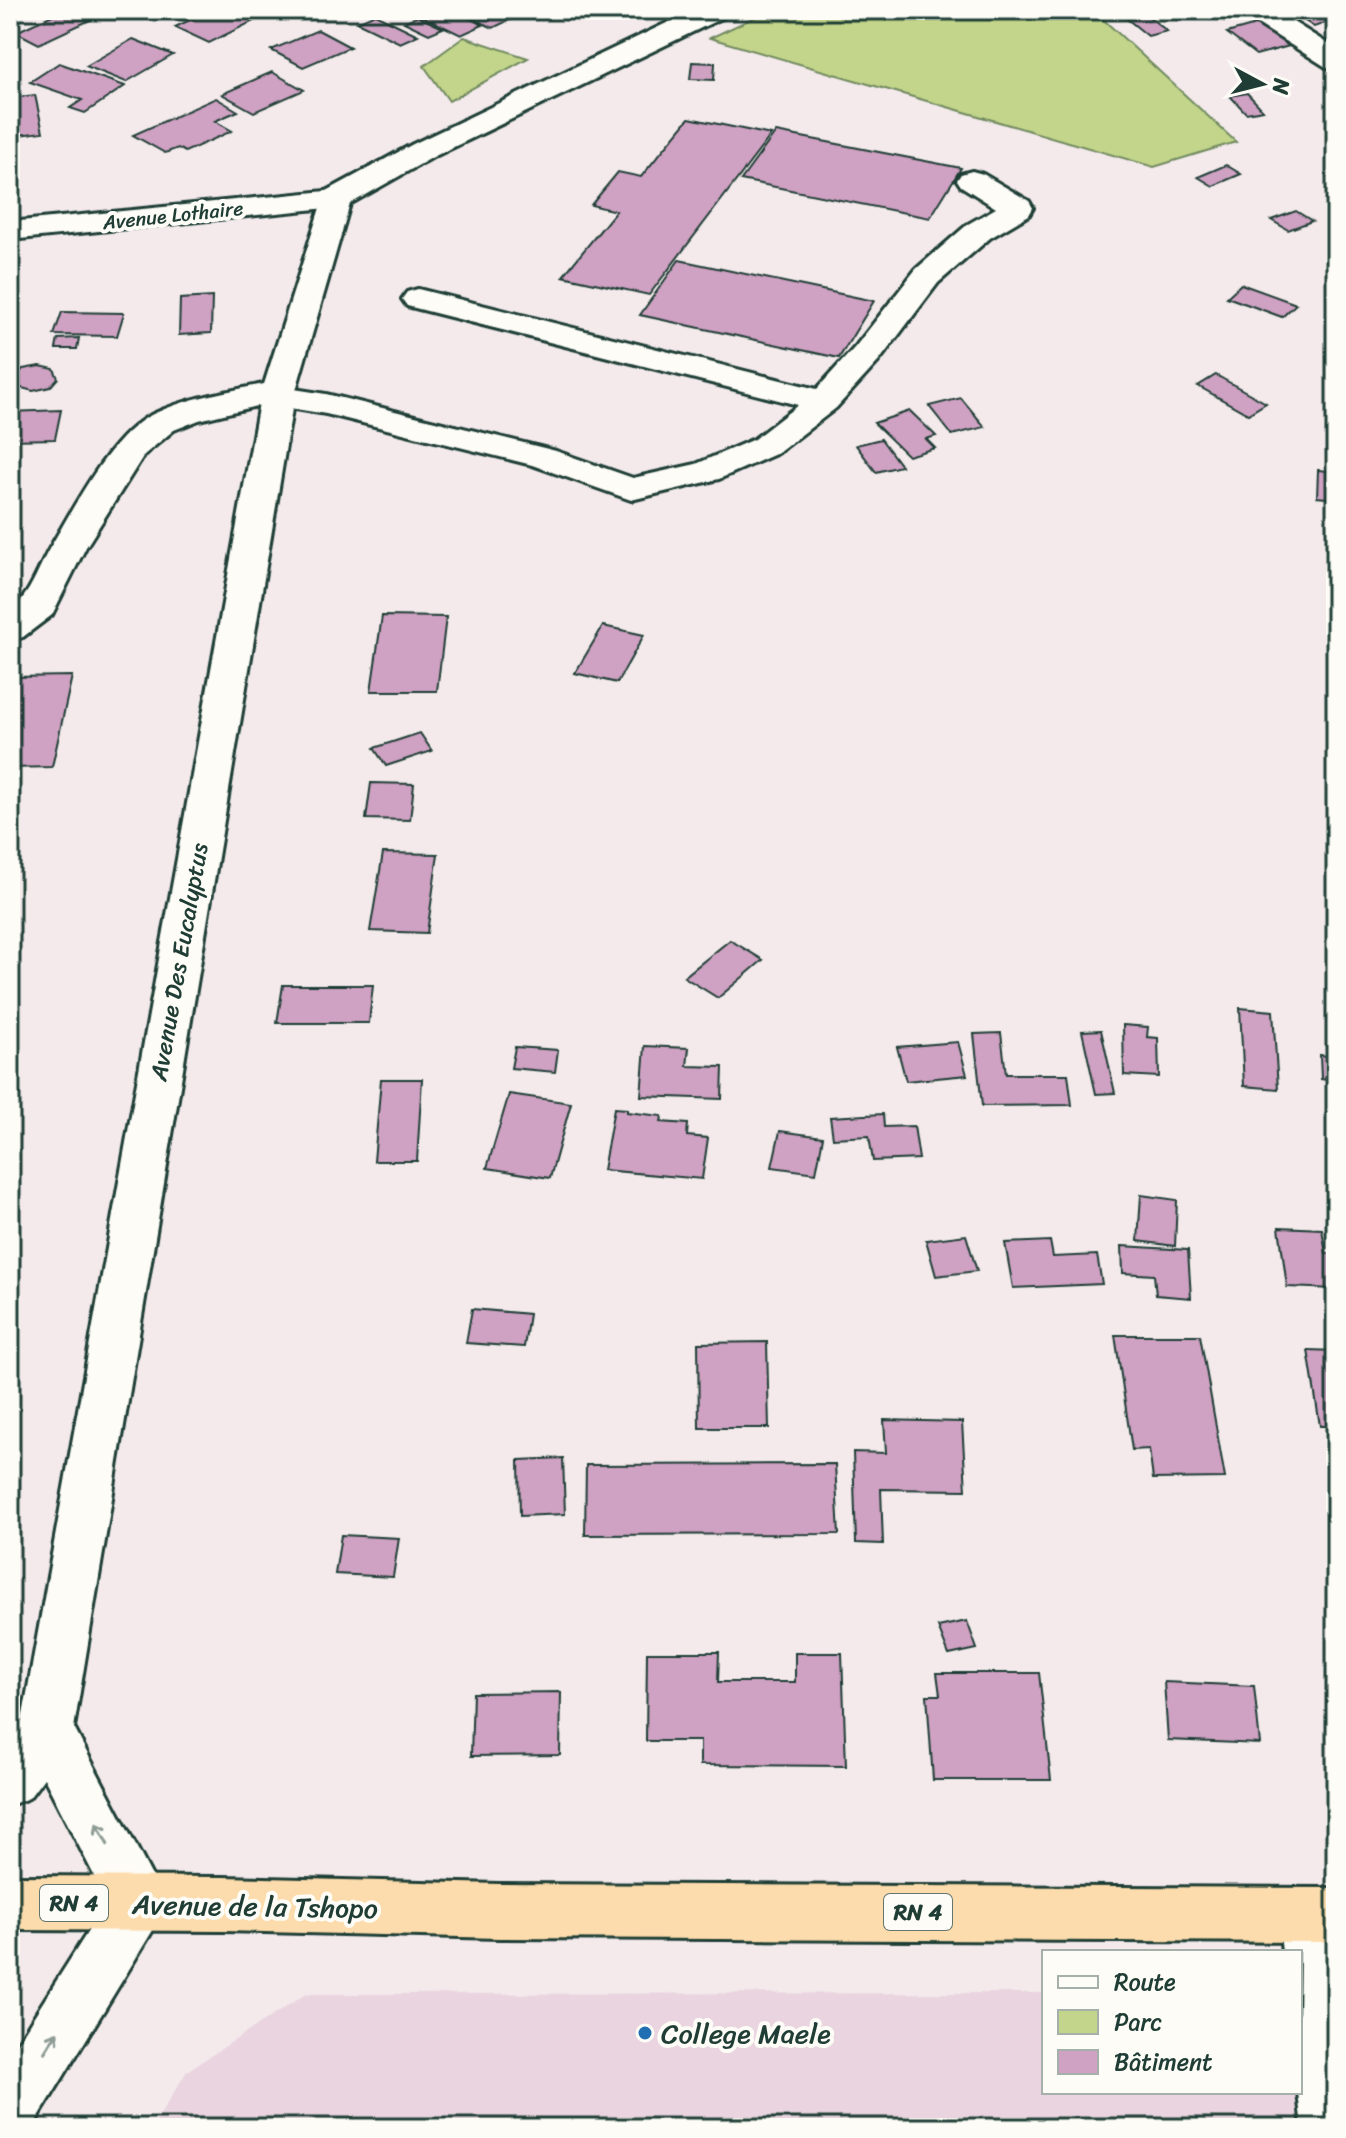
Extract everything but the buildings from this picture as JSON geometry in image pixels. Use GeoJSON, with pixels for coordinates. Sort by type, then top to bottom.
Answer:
{"type":"FeatureCollection","features":[{"type":"Feature","properties":{"kind":"highway","name":"Avenue de la Tshopo"},"geometry":{"type":"LineString","coordinates":[[10,1903],[499,1911],[1321,1915]]}},
{"type":"Feature","properties":{"kind":"street"},"geometry":{"type":"LineString","coordinates":[[336,199],[424,150],[716,10]]}},
{"type":"Feature","properties":{"kind":"street"},"geometry":{"type":"LineString","coordinates":[[1255,10],[1336,61]]}},
{"type":"Feature","properties":{"kind":"street"},"geometry":{"type":"LineString","coordinates":[[10,629],[39,607],[68,547],[131,448],[162,423],[188,412],[278,394],[544,458],[631,489],[707,472],[766,446],[824,401],[867,354],[927,276],[979,231],[1018,208],[972,180]]}},
{"type":"Feature","properties":{"kind":"street","name":"Avenue Lothaire"},"geometry":{"type":"LineString","coordinates":[[10,231],[336,199]]}},
{"type":"Feature","properties":{"kind":"street","name":"Avenue Des Eucalyptus"},"geometry":{"type":"LineString","coordinates":[[10,1780],[47,1730],[278,394],[336,199]]}},
{"type":"Feature","properties":{"kind":"street"},"geometry":{"type":"LineString","coordinates":[[418,299],[824,401]]}},
{"type":"Feature","properties":{"kind":"street"},"geometry":{"type":"LineString","coordinates":[[10,2109],[138,1903],[47,1730]]}},
{"type":"Feature","properties":{"kind":"street"},"geometry":{"type":"LineString","coordinates":[[1321,1915],[1332,2128]]}},
{"type":"Feature","properties":{"kind":"shaded area","name":"College Maele"},"geometry":{"type":"Polygon","coordinates":[[[1042,1993],[1042,2094],[1302,2094],[1336,2128],[152,2128],[187,2071],[306,1994],[1042,1993]]]}},
{"type":"Feature","properties":{"kind":"green space"},"geometry":{"type":"Polygon","coordinates":[[[770,10],[1093,10],[1236,142],[1154,167],[710,38],[770,10]]]}},
{"type":"Feature","properties":{"kind":"green space"},"geometry":{"type":"Polygon","coordinates":[[[464,37],[528,58],[449,101],[424,66],[464,37]]]}},
{"type":"Feature","properties":{"kind":"place","name":"College Maele"},"geometry":{"type":"Point","coordinates":[645,2033]}}]}
